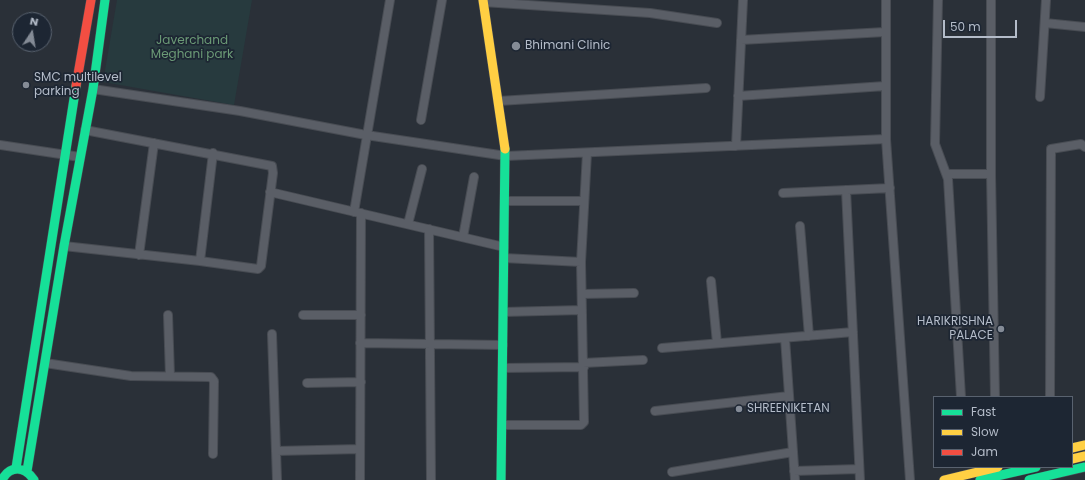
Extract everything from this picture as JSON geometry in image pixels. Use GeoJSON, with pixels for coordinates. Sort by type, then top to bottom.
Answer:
{"type":"FeatureCollection","features":[{"type":"Feature","properties":{"kind":"street"},"geometry":{"type":"LineString","coordinates":[[16,468],[64,154],[91,0]]}},
{"type":"Feature","properties":{"kind":"street"},"geometry":{"type":"LineString","coordinates":[[27,471],[84,130],[93,89],[105,0]]}},
{"type":"Feature","properties":{"kind":"street"},"geometry":{"type":"LineString","coordinates":[[360,480],[361,315],[358,212],[366,135],[390,0]]}},
{"type":"Feature","properties":{"kind":"street"},"geometry":{"type":"LineString","coordinates":[[421,120],[442,0]]}},
{"type":"Feature","properties":{"kind":"street"},"geometry":{"type":"LineString","coordinates":[[736,146],[743,0]]}},
{"type":"Feature","properties":{"kind":"street"},"geometry":{"type":"LineString","coordinates":[[886,0],[886,139],[910,480]]}},
{"type":"Feature","properties":{"kind":"street"},"geometry":{"type":"LineString","coordinates":[[938,0],[935,144],[947,174],[961,396]]}},
{"type":"Feature","properties":{"kind":"street"},"geometry":{"type":"LineString","coordinates":[[991,0],[990,174],[995,396]]}},
{"type":"Feature","properties":{"kind":"street"},"geometry":{"type":"LineString","coordinates":[[1040,97],[1046,0]]}},
{"type":"Feature","properties":{"kind":"street"},"geometry":{"type":"LineString","coordinates":[[501,480],[506,156],[483,1],[650,13],[717,23]]}},
{"type":"Feature","properties":{"kind":"street"},"geometry":{"type":"LineString","coordinates":[[1045,23],[1085,27]]}},
{"type":"Feature","properties":{"kind":"street"},"geometry":{"type":"LineString","coordinates":[[741,40],[885,32]]}},
{"type":"Feature","properties":{"kind":"street"},"geometry":{"type":"LineString","coordinates":[[738,96],[885,86]]}},
{"type":"Feature","properties":{"kind":"street"},"geometry":{"type":"LineString","coordinates":[[499,101],[706,88]]}},
{"type":"Feature","properties":{"kind":"street"},"geometry":{"type":"LineString","coordinates":[[93,89],[240,111],[366,135],[506,156],[886,139]]}},
{"type":"Feature","properties":{"kind":"street"},"geometry":{"type":"LineString","coordinates":[[64,246],[258,269],[261,268],[273,173],[272,166],[213,153],[84,130]]}},
{"type":"Feature","properties":{"kind":"street"},"geometry":{"type":"LineString","coordinates":[[139,254],[154,143]]}},
{"type":"Feature","properties":{"kind":"street"},"geometry":{"type":"LineString","coordinates":[[1050,396],[1051,149],[1081,144],[1085,147]]}},
{"type":"Feature","properties":{"kind":"street"},"geometry":{"type":"LineString","coordinates":[[0,145],[80,157]]}},
{"type":"Feature","properties":{"kind":"street"},"geometry":{"type":"LineString","coordinates":[[200,261],[213,153]]}},
{"type":"Feature","properties":{"kind":"street"},"geometry":{"type":"LineString","coordinates":[[502,424],[581,424],[585,420],[581,262],[587,153]]}},
{"type":"Feature","properties":{"kind":"street"},"geometry":{"type":"LineString","coordinates":[[408,224],[422,169]]}},
{"type":"Feature","properties":{"kind":"street"},"geometry":{"type":"LineString","coordinates":[[947,174],[990,174]]}},
{"type":"Feature","properties":{"kind":"street"},"geometry":{"type":"LineString","coordinates":[[463,237],[474,177]]}},
{"type":"Feature","properties":{"kind":"street"},"geometry":{"type":"LineString","coordinates":[[783,194],[890,188]]}},
{"type":"Feature","properties":{"kind":"street"},"geometry":{"type":"LineString","coordinates":[[846,190],[860,480]]}},
{"type":"Feature","properties":{"kind":"street"},"geometry":{"type":"LineString","coordinates":[[270,192],[504,247]]}},
{"type":"Feature","properties":{"kind":"street"},"geometry":{"type":"LineString","coordinates":[[506,201],[584,201]]}},
{"type":"Feature","properties":{"kind":"street"},"geometry":{"type":"LineString","coordinates":[[800,226],[809,336]]}},
{"type":"Feature","properties":{"kind":"street"},"geometry":{"type":"LineString","coordinates":[[430,229],[431,480]]}},
{"type":"Feature","properties":{"kind":"street"},"geometry":{"type":"LineString","coordinates":[[504,258],[581,262]]}},
{"type":"Feature","properties":{"kind":"street"},"geometry":{"type":"LineString","coordinates":[[711,281],[717,343]]}},
{"type":"Feature","properties":{"kind":"street"},"geometry":{"type":"LineString","coordinates":[[582,294],[634,292]]}},
{"type":"Feature","properties":{"kind":"street"},"geometry":{"type":"LineString","coordinates":[[503,312],[582,310]]}},
{"type":"Feature","properties":{"kind":"street"},"geometry":{"type":"LineString","coordinates":[[168,315],[170,376]]}},
{"type":"Feature","properties":{"kind":"street"},"geometry":{"type":"LineString","coordinates":[[303,315],[361,315]]}},
{"type":"Feature","properties":{"kind":"street"},"geometry":{"type":"LineString","coordinates":[[662,348],[853,332]]}},
{"type":"Feature","properties":{"kind":"street"},"geometry":{"type":"LineString","coordinates":[[272,334],[276,480]]}},
{"type":"Feature","properties":{"kind":"street"},"geometry":{"type":"LineString","coordinates":[[785,338],[795,480]]}},
{"type":"Feature","properties":{"kind":"street"},"geometry":{"type":"LineString","coordinates":[[360,343],[503,345]]}},
{"type":"Feature","properties":{"kind":"street"},"geometry":{"type":"LineString","coordinates":[[503,368],[584,365],[643,360]]}},
{"type":"Feature","properties":{"kind":"street"},"geometry":{"type":"LineString","coordinates":[[45,363],[131,376],[208,376],[212,379],[212,454]]}},
{"type":"Feature","properties":{"kind":"street"},"geometry":{"type":"LineString","coordinates":[[307,383],[360,382]]}},
{"type":"Feature","properties":{"kind":"street"},"geometry":{"type":"LineString","coordinates":[[655,410],[789,396]]}},
{"type":"Feature","properties":{"kind":"street"},"geometry":{"type":"LineString","coordinates":[[1073,448],[1085,445]]}},
{"type":"Feature","properties":{"kind":"street"},"geometry":{"type":"LineString","coordinates":[[276,451],[360,449]]}},
{"type":"Feature","properties":{"kind":"street"},"geometry":{"type":"LineString","coordinates":[[672,472],[793,452]]}},
{"type":"Feature","properties":{"kind":"street"},"geometry":{"type":"LineString","coordinates":[[1073,459],[1085,456]]}},
{"type":"Feature","properties":{"kind":"street"},"geometry":{"type":"LineString","coordinates":[[1030,480],[1085,467]]}},
{"type":"Feature","properties":{"kind":"street"},"geometry":{"type":"LineString","coordinates":[[2,480],[7,472],[16,468],[27,471],[34,480]]}},
{"type":"Feature","properties":{"kind":"street"},"geometry":{"type":"LineString","coordinates":[[944,480],[965,471],[989,468]]}},
{"type":"Feature","properties":{"kind":"street"},"geometry":{"type":"LineString","coordinates":[[980,480],[1032,468]]}},
{"type":"Feature","properties":{"kind":"street"},"geometry":{"type":"LineString","coordinates":[[1053,468],[1056,480]]}},
{"type":"Feature","properties":{"kind":"street"},"geometry":{"type":"LineString","coordinates":[[794,471],[859,469]]}},
{"type":"Feature","properties":{"kind":"green space","name":"Javerchand Meghani park"},"geometry":{"type":"Polygon","coordinates":[[[117,0],[252,0],[234,105],[103,82],[117,0]]]}},
{"type":"Feature","properties":{"kind":"traffic: fast"},"geometry":{"type":"LineString","coordinates":[[27,471],[64,246],[93,89],[105,0]]}},
{"type":"Feature","properties":{"kind":"traffic: fast"},"geometry":{"type":"LineString","coordinates":[[16,468],[76,86]]}},
{"type":"Feature","properties":{"kind":"traffic: fast"},"geometry":{"type":"LineString","coordinates":[[501,480],[505,149]]}},
{"type":"Feature","properties":{"kind":"traffic: fast"},"geometry":{"type":"LineString","coordinates":[[1029,480],[1085,467]]}},
{"type":"Feature","properties":{"kind":"traffic: fast"},"geometry":{"type":"LineString","coordinates":[[980,480],[1032,468]]}},
{"type":"Feature","properties":{"kind":"traffic: fast"},"geometry":{"type":"LineString","coordinates":[[2,480],[9,472],[18,469],[26,472],[34,480]]}},
{"type":"Feature","properties":{"kind":"traffic: slow"},"geometry":{"type":"LineString","coordinates":[[483,0],[505,149]]}},
{"type":"Feature","properties":{"kind":"traffic: slow"},"geometry":{"type":"LineString","coordinates":[[1073,448],[1085,445]]}},
{"type":"Feature","properties":{"kind":"traffic: slow"},"geometry":{"type":"LineString","coordinates":[[1073,459],[1085,456]]}},
{"type":"Feature","properties":{"kind":"traffic: slow"},"geometry":{"type":"LineString","coordinates":[[944,480],[994,468]]}},
{"type":"Feature","properties":{"kind":"traffic: jam"},"geometry":{"type":"LineString","coordinates":[[76,86],[91,0]]}},
{"type":"Feature","properties":{"kind":"place","name":"Bhimani Clinic"},"geometry":{"type":"Point","coordinates":[516,46]}},
{"type":"Feature","properties":{"kind":"place","name":"SMC multilevel parking"},"geometry":{"type":"Point","coordinates":[26,85]}},
{"type":"Feature","properties":{"kind":"place","name":"HARIKRISHNA PALACE"},"geometry":{"type":"Point","coordinates":[1001,329]}},
{"type":"Feature","properties":{"kind":"place","name":"SHREENIKETAN"},"geometry":{"type":"Point","coordinates":[739,409]}}]}
